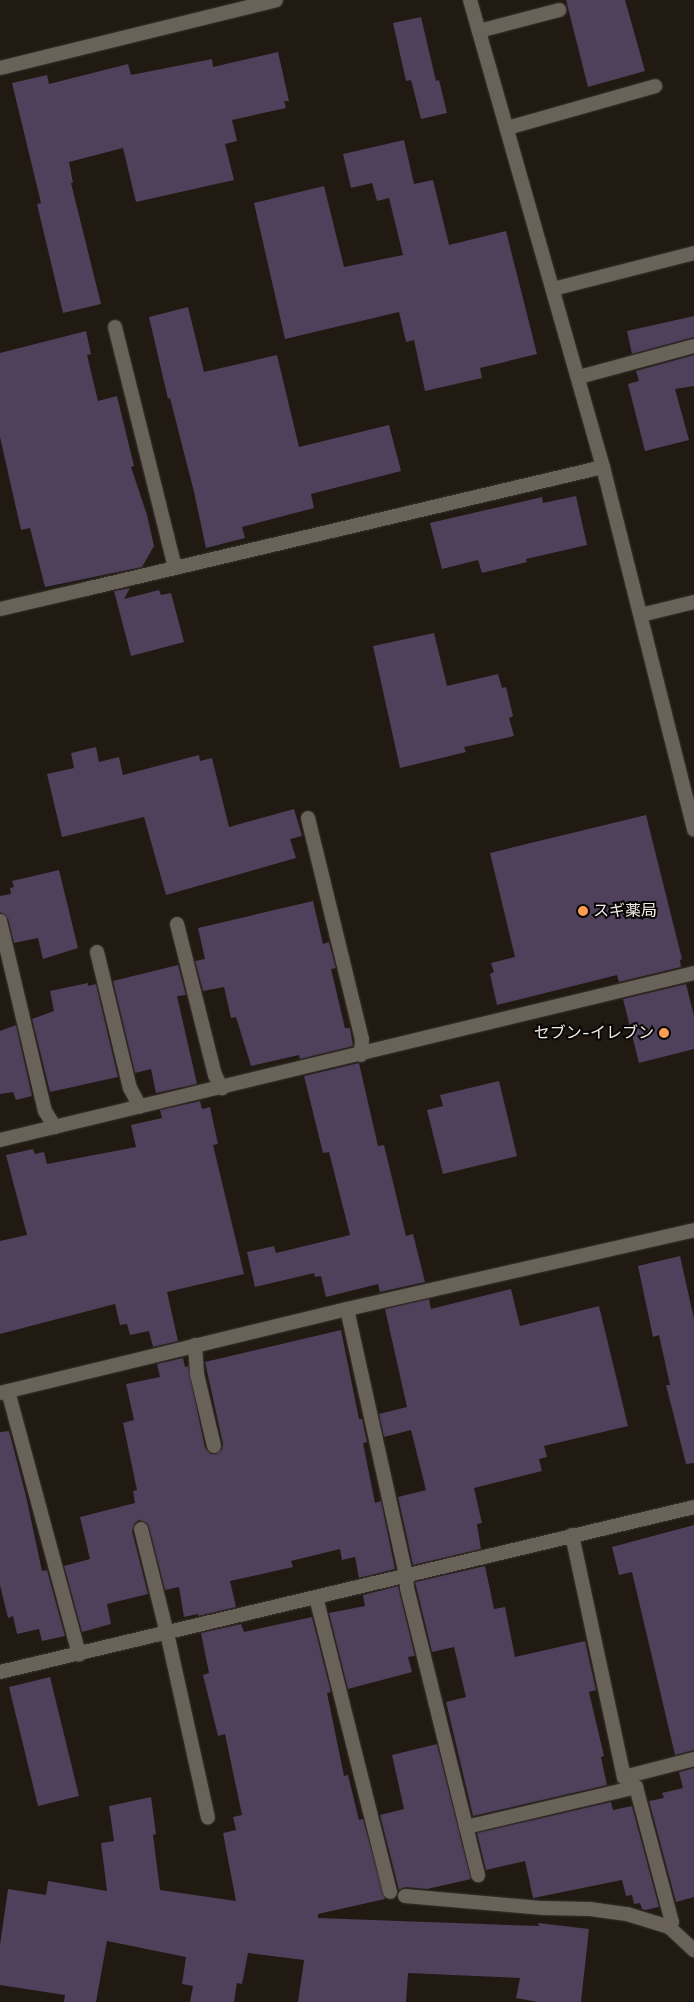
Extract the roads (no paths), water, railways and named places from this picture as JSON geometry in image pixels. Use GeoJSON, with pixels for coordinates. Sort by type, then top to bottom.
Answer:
{"type":"FeatureCollection","features":[{"type":"Feature","properties":{"kind":"street"},"geometry":{"type":"LineString","coordinates":[[0,68],[276,0]]}},
{"type":"Feature","properties":{"kind":"street"},"geometry":{"type":"LineString","coordinates":[[470,0],[579,377],[694,830]]}},
{"type":"Feature","properties":{"kind":"street"},"geometry":{"type":"LineString","coordinates":[[479,31],[559,10]]}},
{"type":"Feature","properties":{"kind":"street"},"geometry":{"type":"LineString","coordinates":[[507,128],[655,86]]}},
{"type":"Feature","properties":{"kind":"street"},"geometry":{"type":"LineString","coordinates":[[553,290],[694,253]]}},
{"type":"Feature","properties":{"kind":"street"},"geometry":{"type":"LineString","coordinates":[[115,326],[176,568]]}},
{"type":"Feature","properties":{"kind":"street"},"geometry":{"type":"LineString","coordinates":[[579,377],[694,346]]}},
{"type":"Feature","properties":{"kind":"street"},"geometry":{"type":"LineString","coordinates":[[0,609],[603,467]]}},
{"type":"Feature","properties":{"kind":"street"},"geometry":{"type":"LineString","coordinates":[[641,616],[694,602]]}},
{"type":"Feature","properties":{"kind":"street"},"geometry":{"type":"LineString","coordinates":[[308,818],[362,1039],[361,1055]]}},
{"type":"Feature","properties":{"kind":"street"},"geometry":{"type":"LineString","coordinates":[[0,921],[45,1111],[55,1126]]}},
{"type":"Feature","properties":{"kind":"street"},"geometry":{"type":"LineString","coordinates":[[177,924],[215,1075],[222,1088]]}},
{"type":"Feature","properties":{"kind":"street"},"geometry":{"type":"LineString","coordinates":[[97,952],[130,1088],[140,1107]]}},
{"type":"Feature","properties":{"kind":"street"},"geometry":{"type":"LineString","coordinates":[[0,1140],[361,1055],[694,973]]}},
{"type":"Feature","properties":{"kind":"street"},"geometry":{"type":"LineString","coordinates":[[79,1655],[4,1392],[347,1309],[694,1230]]}},
{"type":"Feature","properties":{"kind":"street"},"geometry":{"type":"LineString","coordinates":[[347,1309],[406,1576],[406,1588],[478,1875]]}},
{"type":"Feature","properties":{"kind":"street"},"geometry":{"type":"LineString","coordinates":[[196,1345],[197,1374],[214,1446]]}},
{"type":"Feature","properties":{"kind":"street"},"geometry":{"type":"LineString","coordinates":[[0,1672],[79,1655],[694,1507]]}},
{"type":"Feature","properties":{"kind":"street"},"geometry":{"type":"LineString","coordinates":[[142,1528],[208,1818]]}},
{"type":"Feature","properties":{"kind":"street"},"geometry":{"type":"LineString","coordinates":[[572,1535],[624,1777],[633,1780]]}},
{"type":"Feature","properties":{"kind":"street"},"geometry":{"type":"LineString","coordinates":[[316,1597],[390,1892]]}},
{"type":"Feature","properties":{"kind":"street"},"geometry":{"type":"LineString","coordinates":[[466,1827],[633,1780],[694,1759]]}},
{"type":"Feature","properties":{"kind":"street"},"geometry":{"type":"LineString","coordinates":[[633,1780],[672,1922],[669,1927]]}},
{"type":"Feature","properties":{"kind":"street"},"geometry":{"type":"LineString","coordinates":[[405,1896],[543,1908],[590,1908],[627,1914],[669,1927],[694,1950]]}},
{"type":"Feature","properties":{"kind":"place","name":"スギ薬局"},"geometry":{"type":"Point","coordinates":[583,911]}},
{"type":"Feature","properties":{"kind":"place","name":"セブン-イレブン"},"geometry":{"type":"Point","coordinates":[664,1033]}}]}
